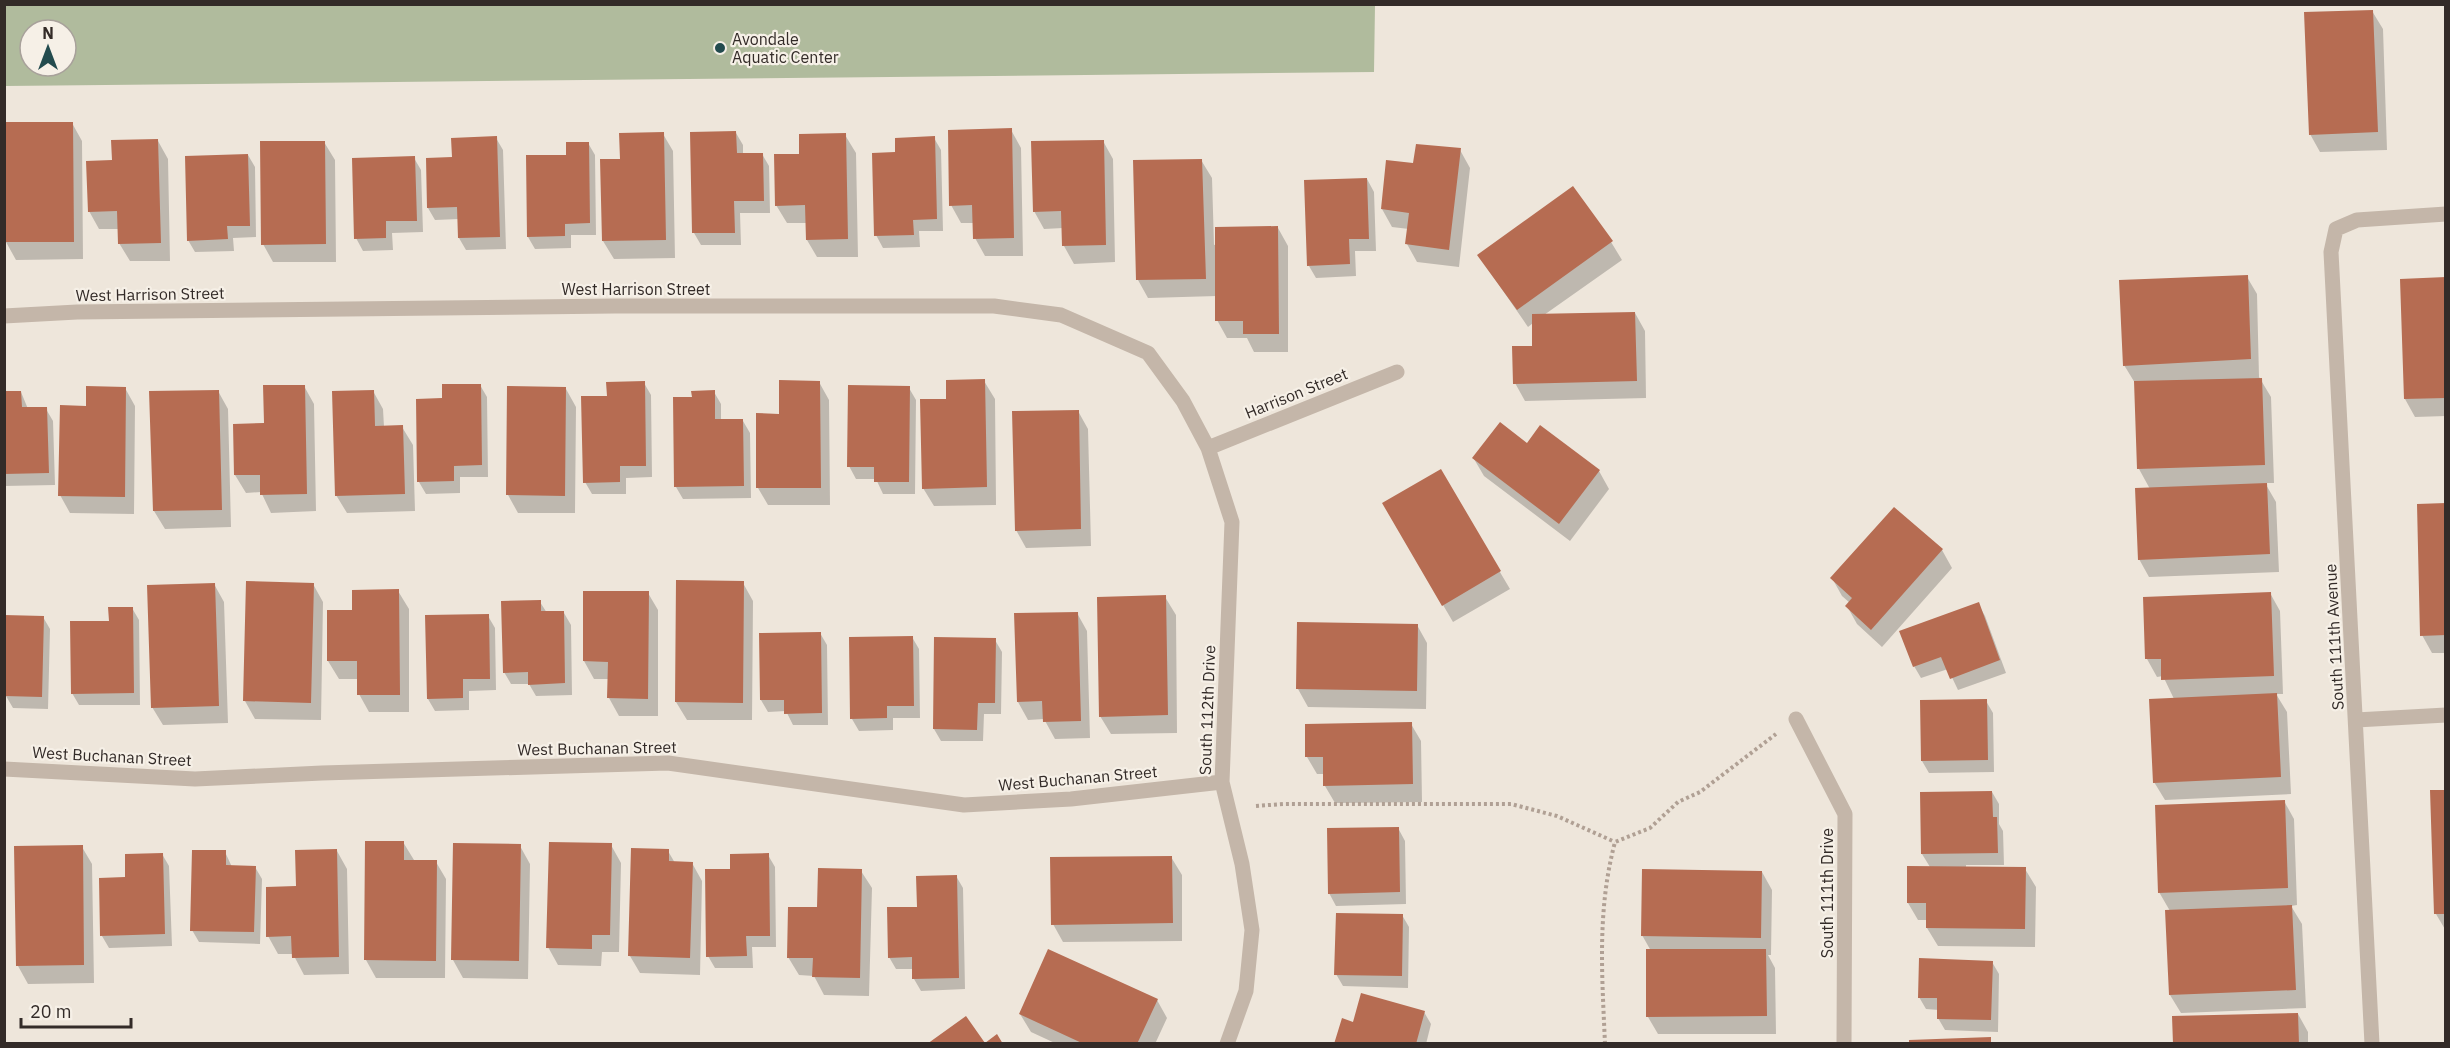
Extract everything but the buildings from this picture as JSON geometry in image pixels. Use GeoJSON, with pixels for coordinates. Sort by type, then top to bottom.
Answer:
{"type":"FeatureCollection","features":[{"type":"Feature","properties":{"kind":"street","name":"South 111th Avenue"},"geometry":{"type":"LineString","coordinates":[[2372,1044],[2331,252],[2336,229],[2357,220],[2445,214]]}},
{"type":"Feature","properties":{"kind":"street","name":"West Harrison Street"},"geometry":{"type":"LineString","coordinates":[[4,316],[77,312],[994,306],[1060,315],[1148,353],[1183,400],[1208,448]]}},
{"type":"Feature","properties":{"kind":"street","name":"Harrison Street"},"geometry":{"type":"LineString","coordinates":[[1208,448],[1397,372]]}},
{"type":"Feature","properties":{"kind":"street","name":"South 112th Drive"},"geometry":{"type":"LineString","coordinates":[[1208,448],[1232,522],[1222,782],[1242,864],[1252,930],[1246,991],[1227,1044]]}},
{"type":"Feature","properties":{"kind":"street"},"geometry":{"type":"LineString","coordinates":[[2356,720],[2445,715]]}},
{"type":"Feature","properties":{"kind":"street","name":"South 111th Drive"},"geometry":{"type":"LineString","coordinates":[[1796,719],[1845,814],[1844,1044]]}},
{"type":"Feature","properties":{"kind":"street","name":"West Buchanan Street"},"geometry":{"type":"LineString","coordinates":[[4,769],[195,779],[668,763],[964,805],[1071,799],[1222,782]]}},
{"type":"Feature","properties":{"kind":"path"},"geometry":{"type":"LineString","coordinates":[[1228,809],[1283,804],[1511,804],[1557,816],[1615,842],[1650,828],[1678,802],[1700,792],[1796,719]]}},
{"type":"Feature","properties":{"kind":"path"},"geometry":{"type":"LineString","coordinates":[[1605,1044],[1601,954],[1603,903],[1615,842]]}},
{"type":"Feature","properties":{"kind":"green space","name":"Avondale Aquatic Center"},"geometry":{"type":"Polygon","coordinates":[[[5,5],[1375,5],[1374,72],[5,86],[5,5]]]}},
{"type":"Feature","properties":{"kind":"place","name":"Avondale Aquatic Center"},"geometry":{"type":"Point","coordinates":[720,48]}}]}
